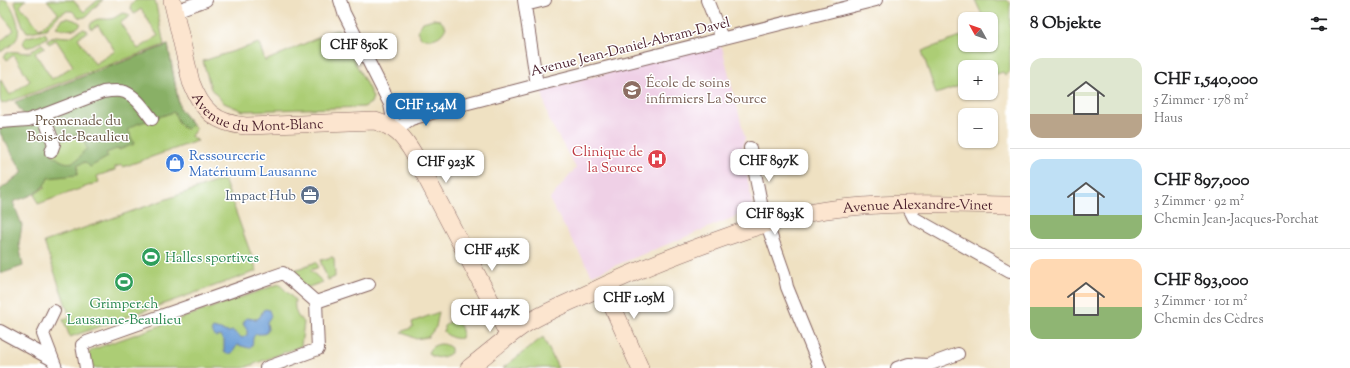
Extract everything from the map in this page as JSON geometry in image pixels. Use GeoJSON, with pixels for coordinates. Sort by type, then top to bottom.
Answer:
{"type":"FeatureCollection","features":[{"type":"Feature","properties":{"kind":"main road","name":"Avenue du Mont-Blanc"},"geometry":{"type":"LineString","coordinates":[[173,6],[195,93],[205,109],[224,122],[233,125],[246,126],[375,121],[385,124],[395,130]]}},
{"type":"Feature","properties":{"kind":"main road"},"geometry":{"type":"LineString","coordinates":[[395,130],[407,141],[509,336]]}},
{"type":"Feature","properties":{"kind":"main road","name":"Avenue Alexandre-Vinet"},"geometry":{"type":"LineString","coordinates":[[469,368],[509,336],[541,316],[620,278],[695,248],[766,223],[825,210],[859,206],[907,204],[1010,205]]}},
{"type":"Feature","properties":{"kind":"main road"},"geometry":{"type":"LineString","coordinates":[[600,288],[610,303],[640,368]]}},
{"type":"Feature","properties":{"kind":"street"},"geometry":{"type":"LineString","coordinates":[[173,6],[206,0]]}},
{"type":"Feature","properties":{"kind":"street"},"geometry":{"type":"LineString","coordinates":[[340,0],[344,13],[390,104],[395,130]]}},
{"type":"Feature","properties":{"kind":"street"},"geometry":{"type":"LineString","coordinates":[[537,85],[525,2],[545,0]]}},
{"type":"Feature","properties":{"kind":"street"},"geometry":{"type":"LineString","coordinates":[[707,0],[722,38]]}},
{"type":"Feature","properties":{"kind":"street","name":"Avenue Jean-Daniel-Abram-Davel"},"geometry":{"type":"LineString","coordinates":[[395,130],[411,119],[537,85],[876,0]]}},
{"type":"Feature","properties":{"kind":"street"},"geometry":{"type":"LineString","coordinates":[[0,122],[28,120],[43,116],[103,92],[116,91],[125,92],[138,101],[152,119]]}},
{"type":"Feature","properties":{"kind":"street"},"geometry":{"type":"LineString","coordinates":[[43,116],[54,144],[51,152]]}},
{"type":"Feature","properties":{"kind":"street"},"geometry":{"type":"LineString","coordinates":[[750,148],[763,213],[784,273],[786,287],[820,368]]}},
{"type":"Feature","properties":{"kind":"street"},"geometry":{"type":"LineString","coordinates":[[907,204],[914,218],[1010,272]]}},
{"type":"Feature","properties":{"kind":"street"},"geometry":{"type":"LineString","coordinates":[[86,368],[82,345],[87,342],[283,273],[316,302],[318,349],[266,368]]}},
{"type":"Feature","properties":{"kind":"street"},"geometry":{"type":"LineString","coordinates":[[316,302],[369,284]]}},
{"type":"Feature","properties":{"kind":"street"},"geometry":{"type":"LineString","coordinates":[[54,310],[43,334],[54,364]]}},
{"type":"Feature","properties":{"kind":"street"},"geometry":{"type":"LineString","coordinates":[[0,331],[54,364]]}},
{"type":"Feature","properties":{"kind":"street"},"geometry":{"type":"LineString","coordinates":[[897,368],[909,364],[928,365],[958,354]]}},
{"type":"Feature","properties":{"kind":"shaded area","name":"Clinique de la Source"},"geometry":{"type":"Polygon","coordinates":[[[713,44],[722,47],[745,138],[742,149],[753,207],[749,211],[592,275],[550,199],[576,168],[549,120],[542,91],[713,44]]]}},
{"type":"Feature","properties":{"kind":"green space"},"geometry":{"type":"Polygon","coordinates":[[[0,0],[6,0],[9,3],[18,24],[18,34],[16,40],[10,46],[0,52],[0,42],[14,30],[0,13],[0,0]]]}},
{"type":"Feature","properties":{"kind":"green space"},"geometry":{"type":"Polygon","coordinates":[[[15,0],[26,0],[20,6],[40,29],[58,13],[47,0],[73,0],[84,12],[98,0],[103,0],[85,17],[80,18],[72,11],[66,11],[59,15],[46,29],[27,32],[23,26],[15,0]]]}},
{"type":"Feature","properties":{"kind":"green space"},"geometry":{"type":"Polygon","coordinates":[[[137,0],[155,0],[164,45],[2,104],[0,100],[0,79],[10,95],[30,81],[14,55],[7,60],[4,56],[7,53],[27,53],[42,44],[45,47],[35,53],[52,79],[73,66],[56,40],[49,44],[47,41],[55,36],[68,37],[83,29],[88,31],[78,38],[95,64],[115,51],[98,25],[91,29],[90,25],[95,20],[111,19],[123,13],[128,14],[130,16],[120,23],[138,49],[158,36],[141,9],[134,14],[130,7],[133,2],[137,0]]]}},
{"type":"Feature","properties":{"kind":"green space"},"geometry":{"type":"Polygon","coordinates":[[[975,0],[1007,0],[1010,4],[1010,71],[1005,75],[1003,72],[998,74],[998,60],[958,60],[958,86],[936,94],[922,51],[958,38],[958,52],[998,52],[998,12],[981,12],[975,0]]]}},
{"type":"Feature","properties":{"kind":"green space"},"geometry":{"type":"Polygon","coordinates":[[[68,18],[81,24],[79,27],[73,29],[56,27],[63,19],[68,18]]]}},
{"type":"Feature","properties":{"kind":"green space"},"geometry":{"type":"Polygon","coordinates":[[[433,19],[440,20],[446,27],[444,31],[442,34],[433,39],[421,38],[417,31],[423,22],[433,19]]]}},
{"type":"Feature","properties":{"kind":"green space"},"geometry":{"type":"Polygon","coordinates":[[[338,29],[373,97],[371,103],[364,107],[243,111],[224,103],[211,89],[203,61],[259,43],[265,61],[338,29]]]}},
{"type":"Feature","properties":{"kind":"green space"},"geometry":{"type":"Polygon","coordinates":[[[45,33],[47,38],[30,47],[26,47],[23,43],[27,37],[45,33]]]}},
{"type":"Feature","properties":{"kind":"green space","name":"Promenade du Bois-de-Beaulieu"},"geometry":{"type":"Polygon","coordinates":[[[168,45],[180,109],[196,129],[191,136],[197,141],[123,167],[122,165],[115,167],[115,170],[97,176],[99,182],[38,204],[35,194],[45,187],[0,129],[28,121],[15,102],[168,45]]]}},
{"type":"Feature","properties":{"kind":"green space","name":"Promenade du Bois-de-Beaulieu"},"geometry":{"type":"Polygon","coordinates":[[[168,45],[180,109],[192,125],[187,129],[182,127],[174,112],[137,124],[128,129],[134,144],[106,153],[108,157],[90,167],[85,162],[78,165],[77,175],[48,178],[42,188],[34,194],[13,202],[22,225],[19,244],[23,266],[0,274],[0,190],[23,172],[0,133],[0,129],[28,121],[15,102],[168,45]],[[81,133],[49,146],[55,158],[56,157],[61,161],[70,163],[79,158],[87,149],[81,133]]]}},
{"type":"Feature","properties":{"kind":"green space","name":"Halles sportives"},"geometry":{"type":"Polygon","coordinates":[[[224,179],[257,271],[70,337],[63,319],[70,317],[44,242],[224,179]]]}},
{"type":"Feature","properties":{"kind":"green space"},"geometry":{"type":"Polygon","coordinates":[[[332,257],[334,258],[335,277],[328,280],[321,260],[332,257]]]}},
{"type":"Feature","properties":{"kind":"green space"},"geometry":{"type":"Polygon","coordinates":[[[316,262],[318,266],[317,268],[310,270],[323,282],[306,288],[296,277],[295,270],[316,262]]]}},
{"type":"Feature","properties":{"kind":"green space"},"geometry":{"type":"Polygon","coordinates":[[[279,284],[295,300],[296,312],[299,318],[304,322],[301,346],[244,368],[92,368],[88,355],[94,349],[279,284]]]}},
{"type":"Feature","properties":{"kind":"green space"},"geometry":{"type":"Polygon","coordinates":[[[439,312],[436,327],[428,337],[416,339],[401,332],[413,327],[412,322],[439,312]]]}},
{"type":"Feature","properties":{"kind":"green space"},"geometry":{"type":"Polygon","coordinates":[[[452,320],[461,326],[461,338],[452,337],[444,332],[444,326],[452,320]]]}},
{"type":"Feature","properties":{"kind":"green space"},"geometry":{"type":"Polygon","coordinates":[[[543,337],[558,368],[503,368],[543,337]]]}},
{"type":"Feature","properties":{"kind":"green space"},"geometry":{"type":"Polygon","coordinates":[[[440,344],[451,348],[451,353],[440,358],[434,357],[428,353],[430,349],[440,344]]]}},
{"type":"Feature","properties":{"kind":"water"},"geometry":{"type":"Polygon","coordinates":[[[263,310],[269,310],[271,316],[267,322],[268,329],[266,333],[256,334],[253,338],[252,345],[249,348],[238,345],[232,353],[227,354],[224,352],[224,340],[220,336],[216,337],[211,331],[213,328],[228,332],[233,331],[242,338],[247,335],[247,330],[243,324],[246,318],[257,319],[260,317],[263,310]]]}},
{"type":"Feature","properties":{"kind":"place","name":"École de soins infirmiers La Source"},"geometry":{"type":"Point","coordinates":[632,90]}},
{"type":"Feature","properties":{"kind":"place","name":"Clinique de la Source"},"geometry":{"type":"Point","coordinates":[657,159]}},
{"type":"Feature","properties":{"kind":"place","name":"Ressourcerie Matériuum Lausanne"},"geometry":{"type":"Point","coordinates":[175,163]}},
{"type":"Feature","properties":{"kind":"place","name":"Impact Hub"},"geometry":{"type":"Point","coordinates":[310,195]}},
{"type":"Feature","properties":{"kind":"place","name":"Halles sportives"},"geometry":{"type":"Point","coordinates":[151,257]}},
{"type":"Feature","properties":{"kind":"place","name":"Grimper.ch Lausanne-Beaulieu"},"geometry":{"type":"Point","coordinates":[124,282]}}]}
